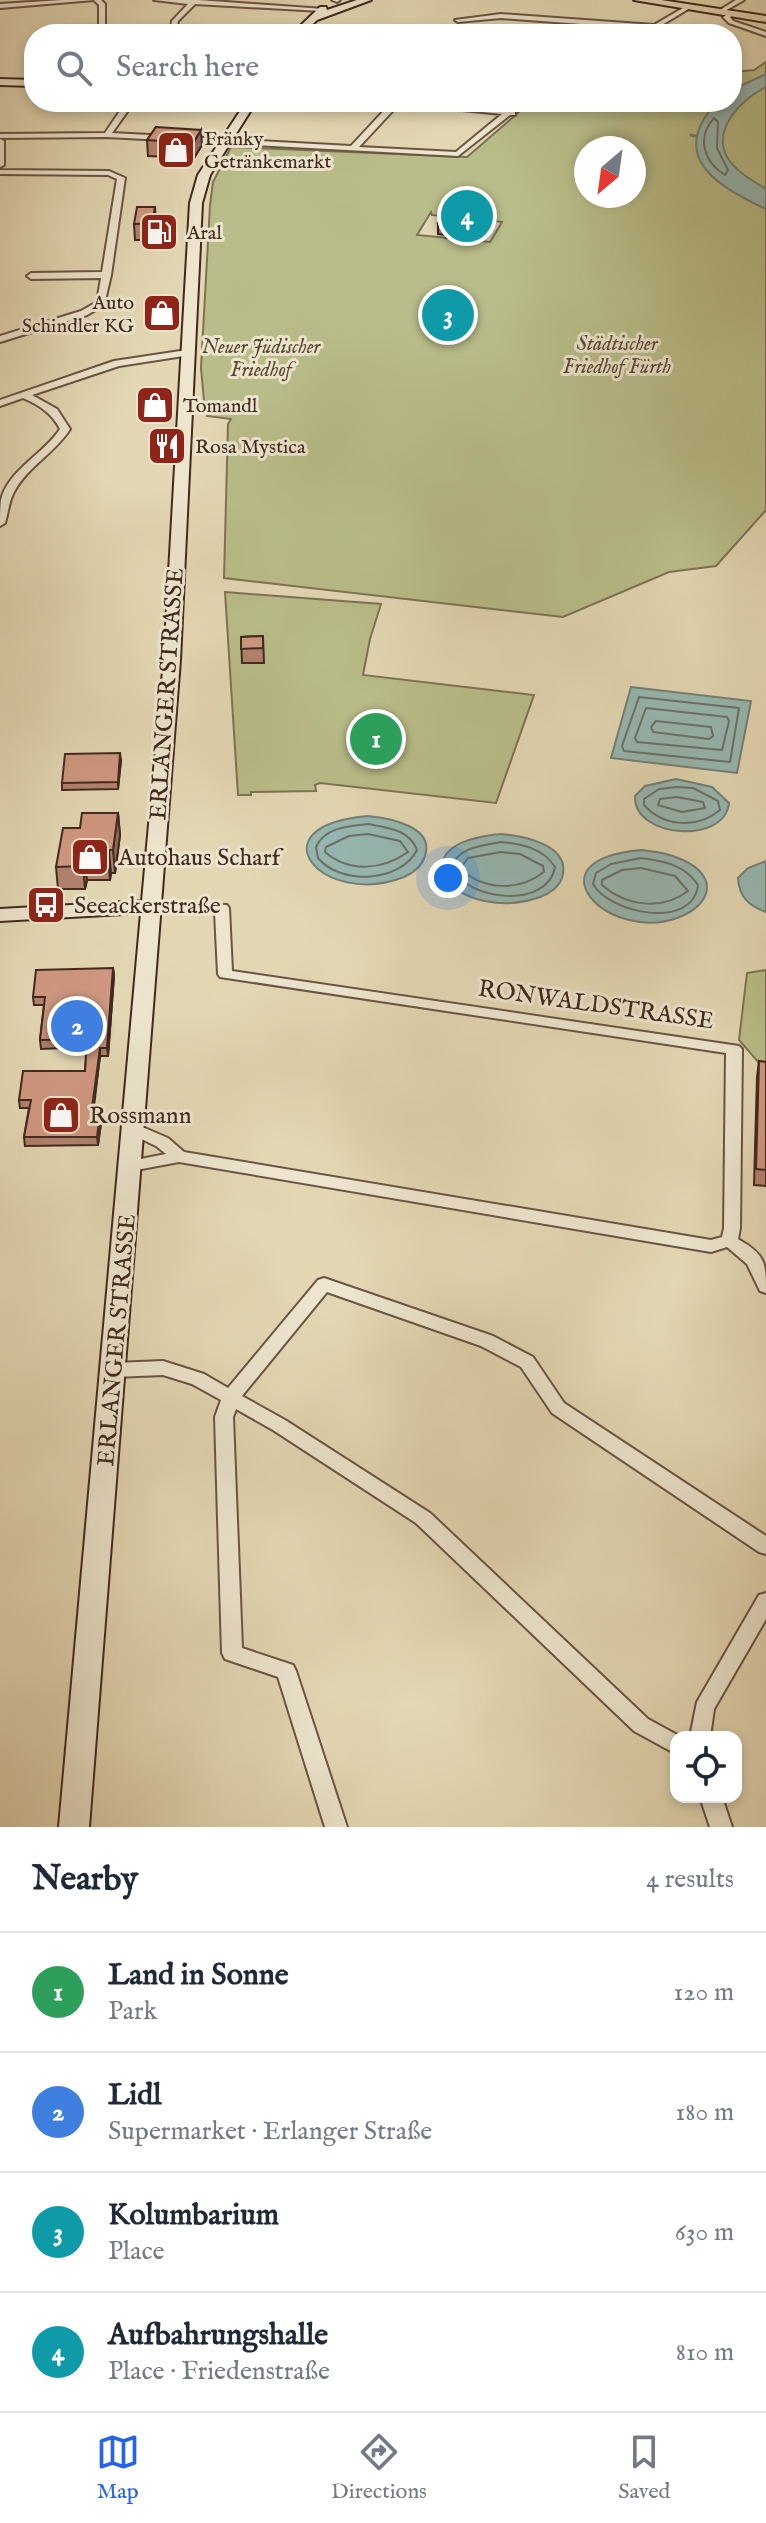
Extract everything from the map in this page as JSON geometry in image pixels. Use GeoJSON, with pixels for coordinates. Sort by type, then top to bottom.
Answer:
{"type":"FeatureCollection","features":[{"type":"Feature","properties":{"kind":"main road"},"geometry":{"type":"LineString","coordinates":[[307,24],[321,9],[337,0]]}},
{"type":"Feature","properties":{"kind":"main road"},"geometry":{"type":"LineString","coordinates":[[313,18],[366,0]]}},
{"type":"Feature","properties":{"kind":"main road"},"geometry":{"type":"LineString","coordinates":[[639,0],[728,12]]}},
{"type":"Feature","properties":{"kind":"main road"},"geometry":{"type":"LineString","coordinates":[[658,0],[766,18]]}},
{"type":"Feature","properties":{"kind":"main road"},"geometry":{"type":"LineString","coordinates":[[0,82],[24,83]]}},
{"type":"Feature","properties":{"kind":"main road","name":"ERLANGER STRASSE"},"geometry":{"type":"LineString","coordinates":[[74,1827],[172,660],[196,203],[204,175],[244,112]]}},
{"type":"Feature","properties":{"kind":"main road"},"geometry":{"type":"LineString","coordinates":[[0,915],[149,907]]}},
{"type":"Feature","properties":{"kind":"street"},"geometry":{"type":"LineString","coordinates":[[0,6],[94,0],[102,4],[102,24]]}},
{"type":"Feature","properties":{"kind":"street"},"geometry":{"type":"LineString","coordinates":[[157,0],[321,9]]}},
{"type":"Feature","properties":{"kind":"street"},"geometry":{"type":"LineString","coordinates":[[737,24],[726,17],[741,0]]}},
{"type":"Feature","properties":{"kind":"street"},"geometry":{"type":"LineString","coordinates":[[175,24],[194,1]]}},
{"type":"Feature","properties":{"kind":"street"},"geometry":{"type":"LineString","coordinates":[[659,24],[688,7]]}},
{"type":"Feature","properties":{"kind":"street"},"geometry":{"type":"LineString","coordinates":[[297,9],[313,18]]}},
{"type":"Feature","properties":{"kind":"street"},"geometry":{"type":"LineString","coordinates":[[458,20],[501,16],[612,24]]}},
{"type":"Feature","properties":{"kind":"street"},"geometry":{"type":"LineString","coordinates":[[742,26],[766,34]]}},
{"type":"Feature","properties":{"kind":"street"},"geometry":{"type":"LineString","coordinates":[[107,135],[123,112]]}},
{"type":"Feature","properties":{"kind":"street"},"geometry":{"type":"LineString","coordinates":[[353,149],[387,112]]}},
{"type":"Feature","properties":{"kind":"street"},"geometry":{"type":"LineString","coordinates":[[0,165],[0,139],[107,135],[458,154],[509,112],[520,113]]}},
{"type":"Feature","properties":{"kind":"street"},"geometry":{"type":"LineString","coordinates":[[0,172],[120,175],[101,303],[95,308],[0,339]]}},
{"type":"Feature","properties":{"kind":"street"},"geometry":{"type":"LineString","coordinates":[[31,276],[107,275]]}},
{"type":"Feature","properties":{"kind":"street"},"geometry":{"type":"LineString","coordinates":[[0,403],[117,363],[187,353]]}},
{"type":"Feature","properties":{"kind":"street"},"geometry":{"type":"LineString","coordinates":[[0,523],[4,492],[59,441],[65,429],[58,415],[43,403],[23,395]]}},
{"type":"Feature","properties":{"kind":"street","name":"RONWALDSTRASSE"},"geometry":{"type":"LineString","coordinates":[[149,907],[222,908],[225,974],[734,1049],[732,1228],[729,1241]]}},
{"type":"Feature","properties":{"kind":"street"},"geometry":{"type":"LineString","coordinates":[[135,1129],[162,1142],[179,1157]]}},
{"type":"Feature","properties":{"kind":"street"},"geometry":{"type":"LineString","coordinates":[[131,1166],[179,1157],[711,1246],[729,1241],[746,1250],[759,1264],[766,1287]]}},
{"type":"Feature","properties":{"kind":"street"},"geometry":{"type":"LineString","coordinates":[[336,1827],[286,1671],[232,1653],[224,1417],[231,1397],[324,1284],[487,1341],[527,1362],[558,1408],[766,1546]]}},
{"type":"Feature","properties":{"kind":"street"},"geometry":{"type":"LineString","coordinates":[[114,1370],[163,1368],[198,1379],[423,1518],[641,1725],[670,1742]]}},
{"type":"Feature","properties":{"kind":"street"},"geometry":{"type":"LineString","coordinates":[[701,1731],[704,1708],[766,1601]]}},
{"type":"Feature","properties":{"kind":"street"},"geometry":{"type":"LineString","coordinates":[[713,1803],[721,1827]]}},
{"type":"Feature","properties":{"kind":"green space","name":"Städtischer Friedhof Fürth"},"geometry":{"type":"Polygon","coordinates":[[[766,62],[766,510],[716,566],[669,572],[563,617],[224,578],[228,424],[231,419],[207,416],[209,412],[205,412],[201,368],[213,182],[231,147],[467,157],[518,113],[511,112],[742,112],[742,71],[754,70],[766,62]],[[488,209],[444,210],[443,216],[432,215],[431,212],[417,235],[490,242],[502,222],[483,220],[488,209]],[[433,303],[422,323],[465,327],[476,307],[433,303]]]}},
{"type":"Feature","properties":{"kind":"green space"},"geometry":{"type":"Polygon","coordinates":[[[225,592],[381,604],[363,675],[534,695],[496,803],[320,783],[315,785],[316,791],[238,795],[225,592]]]}},
{"type":"Feature","properties":{"kind":"green space"},"geometry":{"type":"Polygon","coordinates":[[[766,970],[766,1071],[739,1040],[747,973],[766,970]]]}},
{"type":"Feature","properties":{"kind":"water"},"geometry":{"type":"Polygon","coordinates":[[[766,74],[766,87],[742,104],[742,85],[766,74]]]}},
{"type":"Feature","properties":{"kind":"water"},"geometry":{"type":"Polygon","coordinates":[[[710,112],[735,112],[726,125],[723,146],[735,167],[766,189],[766,209],[730,190],[704,167],[697,154],[697,138],[710,112]]]}},
{"type":"Feature","properties":{"kind":"water"},"geometry":{"type":"Polygon","coordinates":[[[631,687],[751,701],[737,773],[611,758],[631,687]]]}},
{"type":"Feature","properties":{"kind":"water"},"geometry":{"type":"Polygon","coordinates":[[[676,779],[712,787],[729,803],[724,816],[712,826],[697,830],[663,828],[648,821],[638,810],[635,796],[645,786],[676,779]]]}},
{"type":"Feature","properties":{"kind":"water"},"geometry":{"type":"Polygon","coordinates":[[[368,816],[408,826],[423,837],[425,856],[417,869],[404,877],[374,884],[347,882],[326,874],[312,862],[307,848],[313,834],[333,823],[368,816]]]}},
{"type":"Feature","properties":{"kind":"water"},"geometry":{"type":"Polygon","coordinates":[[[501,834],[533,840],[553,850],[560,857],[563,867],[562,878],[556,887],[540,897],[510,903],[483,901],[462,892],[447,880],[442,866],[448,852],[467,841],[501,834]]]}},
{"type":"Feature","properties":{"kind":"water"},"geometry":{"type":"Polygon","coordinates":[[[641,850],[672,856],[695,867],[706,883],[704,899],[689,913],[651,923],[626,919],[605,910],[590,897],[584,883],[589,868],[607,857],[641,850]]]}},
{"type":"Feature","properties":{"kind":"water"},"geometry":{"type":"Polygon","coordinates":[[[766,861],[766,912],[746,900],[738,878],[748,868],[766,861]]]}},
{"type":"Feature","properties":{"kind":"building"},"geometry":{"type":"Polygon","coordinates":[[[156,127],[201,130],[193,143],[147,140],[156,127]]]}},
{"type":"Feature","properties":{"kind":"building"},"geometry":{"type":"Polygon","coordinates":[[[452,201],[486,204],[472,226],[446,227],[447,224],[438,223],[452,201]]]}},
{"type":"Feature","properties":{"kind":"building"},"geometry":{"type":"Polygon","coordinates":[[[137,207],[155,207],[152,223],[134,224],[137,207]]]}},
{"type":"Feature","properties":{"kind":"building"},"geometry":{"type":"Polygon","coordinates":[[[263,636],[263,648],[241,649],[241,637],[263,636]]]}},
{"type":"Feature","properties":{"kind":"building"},"geometry":{"type":"Polygon","coordinates":[[[120,753],[118,782],[62,783],[65,754],[120,753]]]}},
{"type":"Feature","properties":{"kind":"building"},"geometry":{"type":"Polygon","coordinates":[[[82,813],[118,813],[113,850],[109,850],[108,857],[84,857],[83,866],[56,867],[63,828],[80,828],[82,813]]]}},
{"type":"Feature","properties":{"kind":"building"},"geometry":{"type":"Polygon","coordinates":[[[113,968],[107,1048],[100,1048],[91,1115],[100,1114],[97,1137],[24,1137],[31,1100],[19,1100],[23,1071],[85,1071],[87,1039],[40,1040],[45,997],[33,997],[36,970],[113,968]]]}},
{"type":"Feature","properties":{"kind":"building"},"geometry":{"type":"Polygon","coordinates":[[[759,1061],[766,1062],[766,1170],[756,1169],[759,1061]]]}},
{"type":"Feature","properties":{"kind":"waterway"},"geometry":{"type":"LineString","coordinates":[[691,135],[695,136]]}},
{"type":"Feature","properties":{"kind":"place","name":"Fränky Getränkemarkt"},"geometry":{"type":"Point","coordinates":[176,150]}},
{"type":"Feature","properties":{"kind":"place","name":"Aufbahrungshalle"},"geometry":{"type":"Point","coordinates":[467,216]}},
{"type":"Feature","properties":{"kind":"place","name":"Aral"},"geometry":{"type":"Point","coordinates":[159,232]}},
{"type":"Feature","properties":{"kind":"place","name":"Auto Schindler KG"},"geometry":{"type":"Point","coordinates":[162,313]}},
{"type":"Feature","properties":{"kind":"place","name":"Kolumbarium"},"geometry":{"type":"Point","coordinates":[448,315]}},
{"type":"Feature","properties":{"kind":"place","name":"Tomandl"},"geometry":{"type":"Point","coordinates":[155,405]}},
{"type":"Feature","properties":{"kind":"place","name":"Rosa Mystica"},"geometry":{"type":"Point","coordinates":[167,446]}},
{"type":"Feature","properties":{"kind":"place","name":"Land in Sonne"},"geometry":{"type":"Point","coordinates":[376,739]}},
{"type":"Feature","properties":{"kind":"place","name":"Autohaus Scharf"},"geometry":{"type":"Point","coordinates":[90,857]}},
{"type":"Feature","properties":{"kind":"place","name":"Seeackerstraße"},"geometry":{"type":"Point","coordinates":[46,905]}},
{"type":"Feature","properties":{"kind":"place","name":"Lidl"},"geometry":{"type":"Point","coordinates":[77,1026]}},
{"type":"Feature","properties":{"kind":"place","name":"Rossmann"},"geometry":{"type":"Point","coordinates":[61,1115]}},
{"type":"Feature","properties":{"kind":"park label","name":"Neuer Jüdischer Friedhof"},"geometry":{"type":"Point","coordinates":[261,358]}}]}
